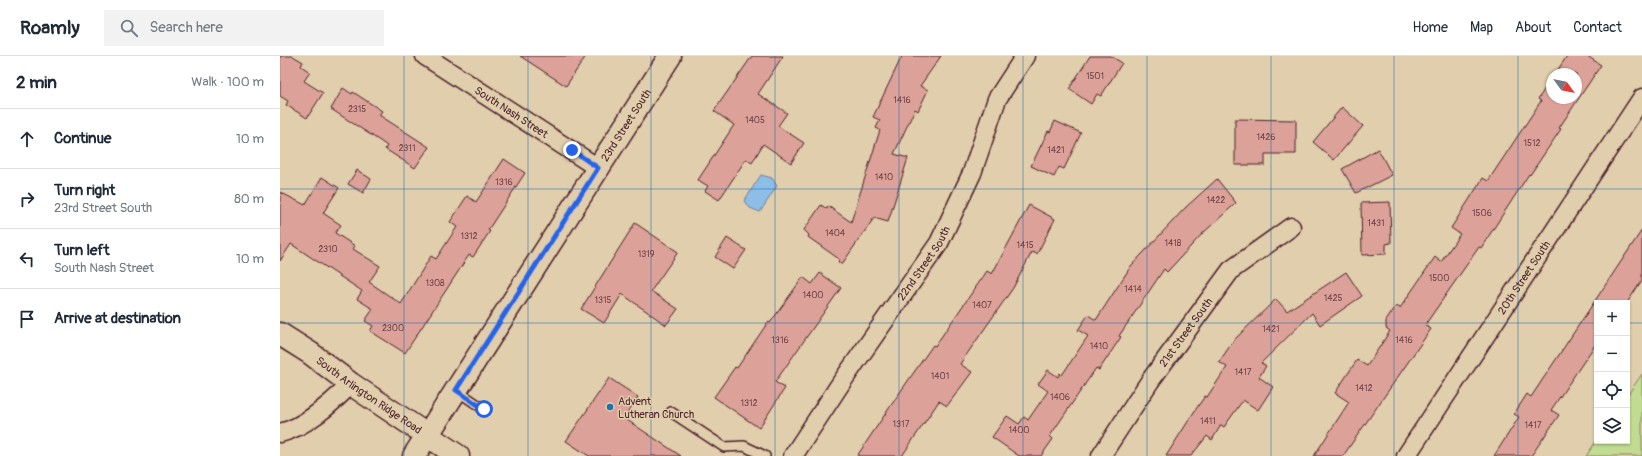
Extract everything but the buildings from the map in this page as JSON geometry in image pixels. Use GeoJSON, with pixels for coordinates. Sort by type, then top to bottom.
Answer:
{"type":"FeatureCollection","features":[{"type":"Feature","properties":{"kind":"street","name":"South Nash Street"},"geometry":{"type":"LineString","coordinates":[[425,56],[598,168]]}},
{"type":"Feature","properties":{"kind":"street","name":"23rd Street South"},"geometry":{"type":"LineString","coordinates":[[414,456],[670,56]]}},
{"type":"Feature","properties":{"kind":"street","name":"22nd Street South"},"geometry":{"type":"LineString","coordinates":[[793,456],[841,383],[940,243],[972,173],[997,99],[1025,56]]}},
{"type":"Feature","properties":{"kind":"street","name":"20th Street South"},"geometry":{"type":"LineString","coordinates":[[1406,456],[1642,98]]}},
{"type":"Feature","properties":{"kind":"street","name":"21st Street South"},"geometry":{"type":"LineString","coordinates":[[1101,456],[1150,381],[1231,270],[1291,227]]}},
{"type":"Feature","properties":{"kind":"street","name":"South Arlington Ridge Road"},"geometry":{"type":"LineString","coordinates":[[280,334],[310,353],[351,384],[458,456]]}},
{"type":"Feature","properties":{"kind":"street"},"geometry":{"type":"LineString","coordinates":[[280,434],[290,431],[331,404],[351,384]]}},
{"type":"Feature","properties":{"kind":"lane"},"geometry":{"type":"LineString","coordinates":[[456,390],[484,409]]}},
{"type":"Feature","properties":{"kind":"lane"},"geometry":{"type":"LineString","coordinates":[[671,412],[724,447],[744,446],[765,456]]}},
{"type":"Feature","properties":{"kind":"green space"},"geometry":{"type":"Polygon","coordinates":[[[1642,374],[1642,456],[1586,456],[1594,444],[1630,444],[1630,392],[1642,374]]]}},
{"type":"Feature","properties":{"kind":"water"},"geometry":{"type":"Polygon","coordinates":[[[761,175],[772,178],[777,186],[760,212],[750,208],[744,201],[761,175]]]}},
{"type":"Feature","properties":{"kind":"place","name":"Advent Lutheran Church"},"geometry":{"type":"Point","coordinates":[610,407]}},
{"type":"Feature","properties":{"kind":"route"},"geometry":{"type":"LineString","coordinates":[[484,409],[456,390],[598,168],[572,150]]}}]}
